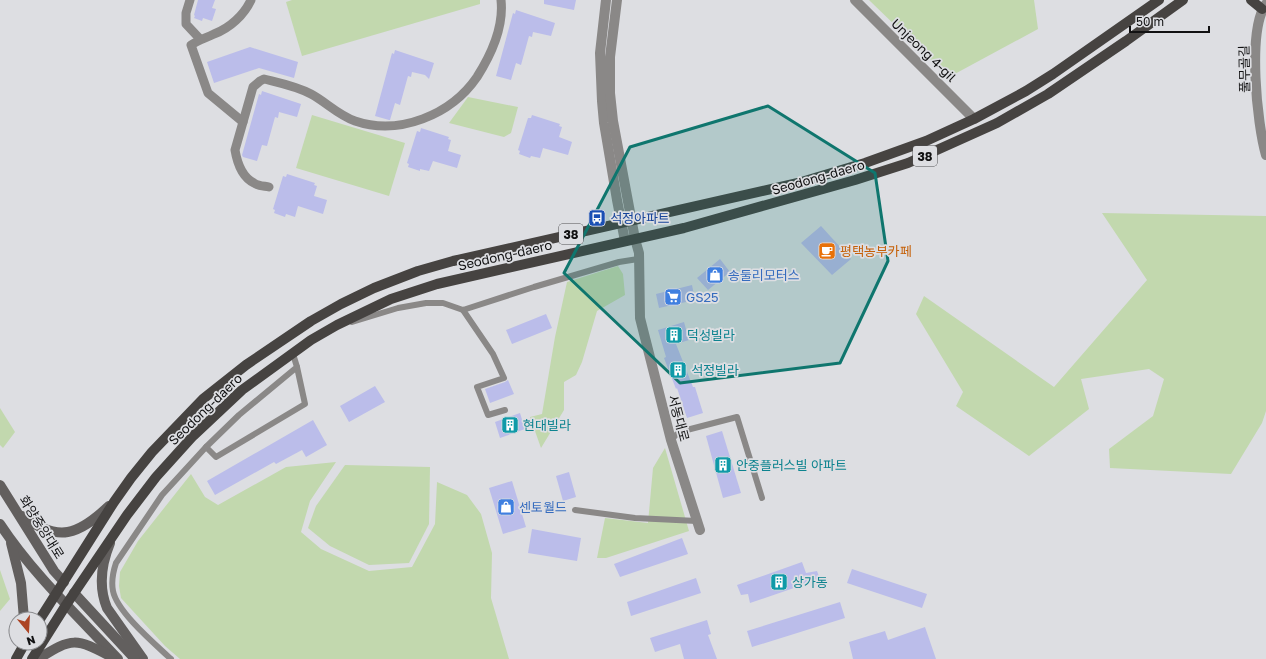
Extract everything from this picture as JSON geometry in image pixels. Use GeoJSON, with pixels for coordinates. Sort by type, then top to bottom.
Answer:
{"type":"FeatureCollection","features":[{"type":"Feature","properties":{"kind":"main road","name":"Seodong-daero"},"geometry":{"type":"LineString","coordinates":[[45,611],[114,502],[131,478],[152,452],[203,399],[246,365],[311,321],[341,304],[374,288],[446,263],[798,183],[865,163],[926,141],[974,119],[1026,91],[1053,74],[1159,0]]}},
{"type":"Feature","properties":{"kind":"main road","name":"Seodong-daero"},"geometry":{"type":"LineString","coordinates":[[32,659],[114,534],[156,478],[193,436],[242,390],[337,325],[391,299],[437,284],[684,228],[855,180],[908,163],[997,123],[1048,94],[1126,41],[1182,0]]}},
{"type":"Feature","properties":{"kind":"main road"},"geometry":{"type":"LineString","coordinates":[[1252,0],[1264,6]]}},
{"type":"Feature","properties":{"kind":"main road","name":"화양중앙대로"},"geometry":{"type":"LineString","coordinates":[[0,485],[19,513],[54,571],[64,582]]}},
{"type":"Feature","properties":{"kind":"main road"},"geometry":{"type":"LineString","coordinates":[[19,513],[32,524],[46,530],[66,533],[91,523],[114,502]]}},
{"type":"Feature","properties":{"kind":"main road"},"geometry":{"type":"LineString","coordinates":[[0,524],[10,540],[46,584],[118,659]]}},
{"type":"Feature","properties":{"kind":"main road"},"geometry":{"type":"LineString","coordinates":[[114,534],[106,554],[101,575],[101,590],[107,608],[143,659]]}},
{"type":"Feature","properties":{"kind":"main road"},"geometry":{"type":"LineString","coordinates":[[10,540],[21,583],[23,611]]}},
{"type":"Feature","properties":{"kind":"main road"},"geometry":{"type":"LineString","coordinates":[[64,582],[135,659]]}},
{"type":"Feature","properties":{"kind":"main road"},"geometry":{"type":"LineString","coordinates":[[38,659],[58,646],[77,642],[93,647],[118,659]]}},
{"type":"Feature","properties":{"kind":"street"},"geometry":{"type":"LineString","coordinates":[[190,0],[186,14],[186,24],[200,39]]}},
{"type":"Feature","properties":{"kind":"street"},"geometry":{"type":"LineString","coordinates":[[269,187],[253,183],[242,170],[236,157],[235,150],[253,87],[260,81],[264,80],[298,88],[312,94],[342,115],[365,123],[387,127],[415,122],[428,117],[450,104],[466,90],[482,69],[488,58],[496,36],[500,19],[501,0]]}},
{"type":"Feature","properties":{"kind":"street"},"geometry":{"type":"LineString","coordinates":[[606,0],[600,53],[604,123],[621,224],[630,240]]}},
{"type":"Feature","properties":{"kind":"street"},"geometry":{"type":"LineString","coordinates":[[617,0],[610,57],[610,93],[613,120],[632,221],[630,240]]}},
{"type":"Feature","properties":{"kind":"street","name":"Unjeong 4-gil"},"geometry":{"type":"LineString","coordinates":[[855,0],[974,119]]}},
{"type":"Feature","properties":{"kind":"street"},"geometry":{"type":"LineString","coordinates":[[243,122],[208,93],[191,44],[215,34],[236,21],[253,1]]}},
{"type":"Feature","properties":{"kind":"street","name":"풀무골길"},"geometry":{"type":"LineString","coordinates":[[1264,6],[1257,33],[1256,54],[1259,117],[1264,135],[1266,155]]}},
{"type":"Feature","properties":{"kind":"street","name":"서동대로"},"geometry":{"type":"LineString","coordinates":[[630,240],[639,253],[640,318],[671,440],[698,526]]}},
{"type":"Feature","properties":{"kind":"lane"},"geometry":{"type":"LineString","coordinates":[[463,310],[619,262],[638,259]]}},
{"type":"Feature","properties":{"kind":"lane"},"geometry":{"type":"LineString","coordinates":[[337,325],[398,308],[426,303],[443,303],[463,310],[493,354],[504,378],[478,387],[488,415],[505,410]]}},
{"type":"Feature","properties":{"kind":"lane"},"geometry":{"type":"LineString","coordinates":[[206,447],[216,457],[305,404],[293,354]]}},
{"type":"Feature","properties":{"kind":"lane"},"geometry":{"type":"LineString","coordinates":[[171,659],[135,624],[117,603],[112,582],[116,563],[162,495],[206,447],[239,415],[297,367]]}},
{"type":"Feature","properties":{"kind":"lane"},"geometry":{"type":"LineString","coordinates":[[671,440],[679,432],[737,417],[762,498]]}},
{"type":"Feature","properties":{"kind":"lane"},"geometry":{"type":"LineString","coordinates":[[575,510],[698,526]]}},
{"type":"Feature","properties":{"kind":"lane"},"geometry":{"type":"LineString","coordinates":[[107,608],[117,603]]}},
{"type":"Feature","properties":{"kind":"highlighted area"},"geometry":{"type":"Polygon","coordinates":[[[768,106],[875,173],[888,261],[840,363],[680,383],[564,273],[630,147],[768,106]]]}},
{"type":"Feature","properties":{"kind":"green space"},"geometry":{"type":"Polygon","coordinates":[[[292,0],[480,0],[480,4],[302,56],[286,2],[292,0]]]}},
{"type":"Feature","properties":{"kind":"green space"},"geometry":{"type":"Polygon","coordinates":[[[869,0],[1034,0],[1038,29],[951,76],[937,66],[869,0]]]}},
{"type":"Feature","properties":{"kind":"green space"},"geometry":{"type":"Polygon","coordinates":[[[468,97],[518,107],[511,133],[504,137],[449,123],[468,97]]]}},
{"type":"Feature","properties":{"kind":"green space"},"geometry":{"type":"Polygon","coordinates":[[[312,115],[405,143],[389,196],[296,168],[312,115]]]}},
{"type":"Feature","properties":{"kind":"green space"},"geometry":{"type":"Polygon","coordinates":[[[1102,213],[1266,216],[1266,411],[1262,423],[1231,474],[1110,468],[1109,449],[1153,416],[1164,379],[1149,369],[1081,379],[1089,409],[1029,456],[956,406],[963,392],[916,314],[924,296],[1054,387],[1147,280],[1102,213]]]}},
{"type":"Feature","properties":{"kind":"green space"},"geometry":{"type":"Polygon","coordinates":[[[618,266],[623,274],[625,295],[597,311],[582,362],[576,375],[564,382],[564,410],[541,448],[530,417],[542,414],[555,337],[567,282],[618,266]]]}},
{"type":"Feature","properties":{"kind":"green space"},"geometry":{"type":"Polygon","coordinates":[[[0,408],[15,432],[3,448],[0,445],[0,408]]]}},
{"type":"Feature","properties":{"kind":"green space"},"geometry":{"type":"Polygon","coordinates":[[[665,448],[689,531],[606,558],[597,558],[605,518],[648,523],[653,468],[665,448]]]}},
{"type":"Feature","properties":{"kind":"green space"},"geometry":{"type":"Polygon","coordinates":[[[336,462],[310,501],[301,532],[321,549],[369,571],[412,567],[435,524],[437,482],[467,495],[481,514],[492,553],[491,598],[509,659],[180,659],[165,646],[121,598],[119,586],[120,572],[138,541],[191,474],[205,497],[218,505],[286,467],[336,462]]]}},
{"type":"Feature","properties":{"kind":"green space"},"geometry":{"type":"Polygon","coordinates":[[[345,465],[430,467],[429,524],[409,563],[369,565],[330,546],[308,528],[316,506],[345,465]]]}},
{"type":"Feature","properties":{"kind":"green space"},"geometry":{"type":"Polygon","coordinates":[[[0,570],[10,599],[0,611],[0,570]]]}},
{"type":"Feature","properties":{"kind":"building"},"geometry":{"type":"Polygon","coordinates":[[[198,0],[215,0],[212,8],[216,9],[212,21],[203,18],[202,21],[194,18],[198,0]]]}},
{"type":"Feature","properties":{"kind":"building"},"geometry":{"type":"Polygon","coordinates":[[[544,0],[576,0],[574,10],[544,4],[544,0]]]}},
{"type":"Feature","properties":{"kind":"building"},"geometry":{"type":"Polygon","coordinates":[[[516,10],[555,23],[551,36],[533,32],[532,37],[529,36],[521,65],[516,63],[511,80],[496,76],[513,13],[515,14],[516,10]]]}},
{"type":"Feature","properties":{"kind":"building"},"geometry":{"type":"Polygon","coordinates":[[[250,47],[298,62],[294,78],[259,68],[214,83],[207,62],[250,47]]]}},
{"type":"Feature","properties":{"kind":"building"},"geometry":{"type":"Polygon","coordinates":[[[395,50],[434,63],[429,79],[425,75],[412,72],[411,77],[408,76],[400,105],[395,103],[389,120],[375,116],[392,53],[394,54],[395,50]]]}},
{"type":"Feature","properties":{"kind":"building"},"geometry":{"type":"Polygon","coordinates":[[[262,91],[301,104],[297,117],[279,112],[278,118],[275,117],[267,146],[262,145],[257,161],[243,157],[242,155],[259,94],[261,95],[262,91]]]}},
{"type":"Feature","properties":{"kind":"building"},"geometry":{"type":"Polygon","coordinates":[[[532,115],[560,124],[559,126],[562,127],[559,137],[572,142],[568,155],[543,148],[540,158],[531,156],[530,158],[519,154],[520,151],[518,150],[528,118],[531,118],[532,115]]]}},
{"type":"Feature","properties":{"kind":"building"},"geometry":{"type":"Polygon","coordinates":[[[421,128],[449,137],[448,139],[451,140],[448,151],[461,155],[457,168],[433,161],[429,171],[420,169],[420,171],[408,167],[409,164],[407,163],[417,131],[420,132],[421,128]]]}},
{"type":"Feature","properties":{"kind":"building"},"geometry":{"type":"Polygon","coordinates":[[[287,174],[315,183],[314,185],[317,186],[314,196],[327,200],[323,214],[298,206],[295,217],[286,214],[285,217],[274,213],[275,210],[273,209],[283,176],[286,177],[287,174]]]}},
{"type":"Feature","properties":{"kind":"building","name":"평택농부카페"},"geometry":{"type":"Polygon","coordinates":[[[821,226],[851,259],[832,275],[801,243],[821,226]]]}},
{"type":"Feature","properties":{"kind":"building"},"geometry":{"type":"Polygon","coordinates":[[[720,259],[730,272],[708,290],[697,278],[720,259]]]}},
{"type":"Feature","properties":{"kind":"building"},"geometry":{"type":"Polygon","coordinates":[[[692,285],[695,300],[659,308],[656,294],[692,285]]]}},
{"type":"Feature","properties":{"kind":"building"},"geometry":{"type":"Polygon","coordinates":[[[546,314],[552,328],[512,344],[506,330],[546,314]]]}},
{"type":"Feature","properties":{"kind":"building"},"geometry":{"type":"Polygon","coordinates":[[[684,322],[689,340],[676,344],[693,387],[695,387],[703,413],[687,418],[677,388],[676,389],[664,358],[666,357],[658,330],[684,322]]]}},
{"type":"Feature","properties":{"kind":"building","name":"현대빌라"},"geometry":{"type":"Polygon","coordinates":[[[508,380],[514,394],[490,403],[485,389],[508,380]]]}},
{"type":"Feature","properties":{"kind":"building"},"geometry":{"type":"Polygon","coordinates":[[[375,386],[385,402],[349,422],[340,406],[375,386]]]}},
{"type":"Feature","properties":{"kind":"building","name":"현대빌라"},"geometry":{"type":"Polygon","coordinates":[[[520,413],[525,429],[500,438],[495,422],[520,413]]]}},
{"type":"Feature","properties":{"kind":"building"},"geometry":{"type":"Polygon","coordinates":[[[313,420],[327,445],[306,457],[302,450],[276,464],[274,462],[215,495],[207,481],[313,420]]]}},
{"type":"Feature","properties":{"kind":"building","name":"안중플러스빌 아파트"},"geometry":{"type":"Polygon","coordinates":[[[722,431],[741,493],[723,498],[706,436],[722,431]]]}},
{"type":"Feature","properties":{"kind":"building"},"geometry":{"type":"Polygon","coordinates":[[[569,472],[576,497],[563,501],[556,476],[569,472]]]}},
{"type":"Feature","properties":{"kind":"building"},"geometry":{"type":"Polygon","coordinates":[[[512,481],[526,527],[503,534],[489,488],[512,481]]]}},
{"type":"Feature","properties":{"kind":"building"},"geometry":{"type":"Polygon","coordinates":[[[532,529],[581,538],[577,561],[528,553],[532,529]]]}},
{"type":"Feature","properties":{"kind":"building"},"geometry":{"type":"Polygon","coordinates":[[[682,538],[688,554],[620,577],[614,564],[682,538]]]}},
{"type":"Feature","properties":{"kind":"building","name":"상가동"},"geometry":{"type":"Polygon","coordinates":[[[802,562],[806,573],[817,571],[820,579],[750,603],[748,594],[741,595],[737,585],[802,562]]]}},
{"type":"Feature","properties":{"kind":"building"},"geometry":{"type":"Polygon","coordinates":[[[852,569],[927,594],[922,608],[847,583],[852,569]]]}},
{"type":"Feature","properties":{"kind":"building"},"geometry":{"type":"Polygon","coordinates":[[[696,578],[701,593],[631,616],[627,602],[696,578]]]}},
{"type":"Feature","properties":{"kind":"building"},"geometry":{"type":"Polygon","coordinates":[[[840,602],[845,618],[752,647],[747,631],[840,602]]]}},
{"type":"Feature","properties":{"kind":"building"},"geometry":{"type":"Polygon","coordinates":[[[707,620],[711,634],[708,635],[717,659],[684,659],[680,644],[655,652],[650,638],[707,620]]]}},
{"type":"Feature","properties":{"kind":"building"},"geometry":{"type":"Polygon","coordinates":[[[925,627],[936,659],[853,659],[849,642],[885,631],[888,640],[925,627]]]}},
{"type":"Feature","properties":{"kind":"place","name":"석정아파트"},"geometry":{"type":"Point","coordinates":[597,218]}},
{"type":"Feature","properties":{"kind":"place","name":"평택농부카페"},"geometry":{"type":"Point","coordinates":[827,251]}},
{"type":"Feature","properties":{"kind":"place","name":"송둘리모터스"},"geometry":{"type":"Point","coordinates":[715,275]}},
{"type":"Feature","properties":{"kind":"place","name":"GS25"},"geometry":{"type":"Point","coordinates":[673,297]}},
{"type":"Feature","properties":{"kind":"place","name":"덕성빌라"},"geometry":{"type":"Point","coordinates":[674,335]}},
{"type":"Feature","properties":{"kind":"place","name":"석정빌라"},"geometry":{"type":"Point","coordinates":[678,370]}},
{"type":"Feature","properties":{"kind":"place","name":"현대빌라"},"geometry":{"type":"Point","coordinates":[510,425]}},
{"type":"Feature","properties":{"kind":"place","name":"안중플러스빌 아파트"},"geometry":{"type":"Point","coordinates":[723,465]}},
{"type":"Feature","properties":{"kind":"place","name":"센토월드"},"geometry":{"type":"Point","coordinates":[506,507]}},
{"type":"Feature","properties":{"kind":"place","name":"상가동"},"geometry":{"type":"Point","coordinates":[779,582]}}]}
